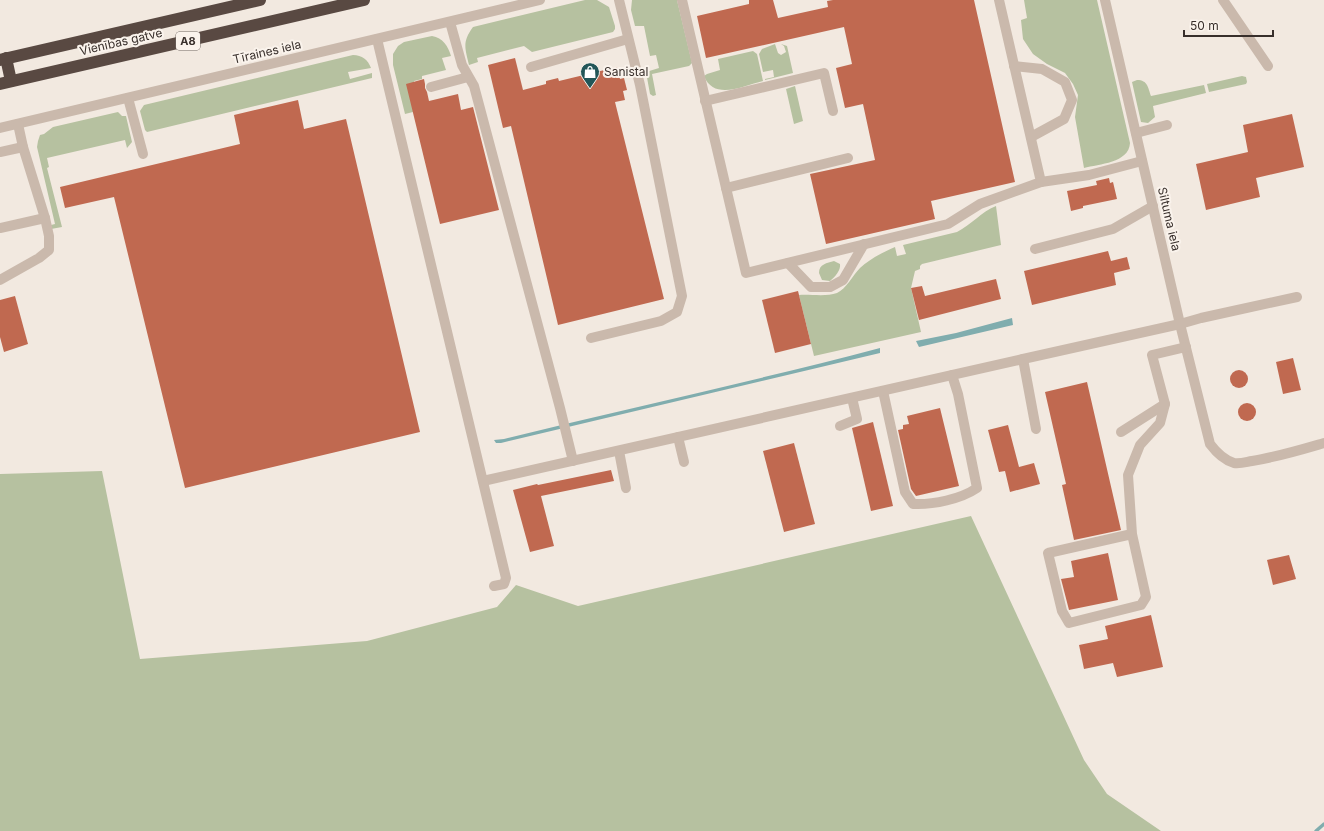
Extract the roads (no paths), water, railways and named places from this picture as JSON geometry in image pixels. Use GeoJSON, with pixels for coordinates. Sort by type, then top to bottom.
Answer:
{"type":"FeatureCollection","features":[{"type":"Feature","properties":{"kind":"highway","name":"Vienības gatve"},"geometry":{"type":"LineString","coordinates":[[3,59],[260,0]]}},
{"type":"Feature","properties":{"kind":"highway","name":"Vienības gatve"},"geometry":{"type":"LineString","coordinates":[[6,82],[364,0]]}},
{"type":"Feature","properties":{"kind":"highway"},"geometry":{"type":"LineString","coordinates":[[3,59],[6,82]]}},
{"type":"Feature","properties":{"kind":"street","name":"Tīraines iela"},"geometry":{"type":"LineString","coordinates":[[0,128],[540,0]]}},
{"type":"Feature","properties":{"kind":"street"},"geometry":{"type":"LineString","coordinates":[[592,338],[661,320],[677,312],[682,296],[640,85],[619,0]]}},
{"type":"Feature","properties":{"kind":"street"},"geometry":{"type":"LineString","coordinates":[[682,0],[746,273],[948,224],[980,204],[1041,182],[1089,175],[1142,161]]}},
{"type":"Feature","properties":{"kind":"street"},"geometry":{"type":"LineString","coordinates":[[1000,0],[1041,182]]}},
{"type":"Feature","properties":{"kind":"street","name":"Siltuma iela"},"geometry":{"type":"LineString","coordinates":[[1105,0],[1180,324],[1210,444],[1215,452],[1234,463],[1241,463],[1274,458],[1324,443]]}},
{"type":"Feature","properties":{"kind":"street"},"geometry":{"type":"LineString","coordinates":[[1223,0],[1268,66]]}},
{"type":"Feature","properties":{"kind":"street"},"geometry":{"type":"LineString","coordinates":[[450,22],[462,65],[474,86],[573,461]]}},
{"type":"Feature","properties":{"kind":"street"},"geometry":{"type":"LineString","coordinates":[[377,39],[506,578],[504,584],[494,586]]}},
{"type":"Feature","properties":{"kind":"street"},"geometry":{"type":"LineString","coordinates":[[531,67],[628,39]]}},
{"type":"Feature","properties":{"kind":"street"},"geometry":{"type":"LineString","coordinates":[[1014,66],[1042,69],[1065,82],[1072,100],[1064,119],[1031,137]]}},
{"type":"Feature","properties":{"kind":"street"},"geometry":{"type":"LineString","coordinates":[[705,101],[824,73],[833,111]]}},
{"type":"Feature","properties":{"kind":"street"},"geometry":{"type":"LineString","coordinates":[[431,87],[468,77]]}},
{"type":"Feature","properties":{"kind":"street"},"geometry":{"type":"LineString","coordinates":[[128,98],[143,154]]}},
{"type":"Feature","properties":{"kind":"street"},"geometry":{"type":"LineString","coordinates":[[0,280],[39,258],[49,250],[49,236],[45,218],[23,147],[18,124]]}},
{"type":"Feature","properties":{"kind":"street"},"geometry":{"type":"LineString","coordinates":[[1136,133],[1166,125]]}},
{"type":"Feature","properties":{"kind":"street"},"geometry":{"type":"LineString","coordinates":[[0,152],[23,147]]}},
{"type":"Feature","properties":{"kind":"street"},"geometry":{"type":"LineString","coordinates":[[726,188],[848,158]]}},
{"type":"Feature","properties":{"kind":"street"},"geometry":{"type":"LineString","coordinates":[[1035,249],[1113,229],[1153,206]]}},
{"type":"Feature","properties":{"kind":"street"},"geometry":{"type":"LineString","coordinates":[[0,228],[45,218]]}},
{"type":"Feature","properties":{"kind":"street"},"geometry":{"type":"LineString","coordinates":[[788,263],[811,287],[830,288],[843,280],[864,244]]}},
{"type":"Feature","properties":{"kind":"street"},"geometry":{"type":"LineString","coordinates":[[483,481],[1297,297]]}},
{"type":"Feature","properties":{"kind":"street"},"geometry":{"type":"LineString","coordinates":[[1132,534],[1048,553],[1062,611],[1070,623],[1141,605],[1146,597],[1132,534],[1128,475],[1140,445],[1160,424],[1165,404],[1152,355],[1186,347]]}},
{"type":"Feature","properties":{"kind":"street"},"geometry":{"type":"LineString","coordinates":[[1023,358],[1036,429]]}},
{"type":"Feature","properties":{"kind":"street"},"geometry":{"type":"LineString","coordinates":[[883,391],[906,492],[913,504],[927,505],[969,494],[977,488],[958,394],[952,375]]}},
{"type":"Feature","properties":{"kind":"street"},"geometry":{"type":"LineString","coordinates":[[840,426],[857,418],[852,398]]}},
{"type":"Feature","properties":{"kind":"street"},"geometry":{"type":"LineString","coordinates":[[1121,432],[1165,404]]}},
{"type":"Feature","properties":{"kind":"street"},"geometry":{"type":"LineString","coordinates":[[678,437],[684,462]]}},
{"type":"Feature","properties":{"kind":"street"},"geometry":{"type":"LineString","coordinates":[[619,451],[626,488]]}},
{"type":"Feature","properties":{"kind":"water"},"geometry":{"type":"Polygon","coordinates":[[[1012,318],[1013,325],[919,347],[916,341],[956,333],[1012,318]]]}},
{"type":"Feature","properties":{"kind":"water"},"geometry":{"type":"Polygon","coordinates":[[[880,348],[880,353],[501,443],[496,443],[494,440],[504,439],[739,383],[880,348]]]}},
{"type":"Feature","properties":{"kind":"waterway"},"geometry":{"type":"LineString","coordinates":[[1316,831],[1324,824]]}},
{"type":"Feature","properties":{"kind":"place","name":"Sanistal"},"geometry":{"type":"Point","coordinates":[590,89]}}]}
